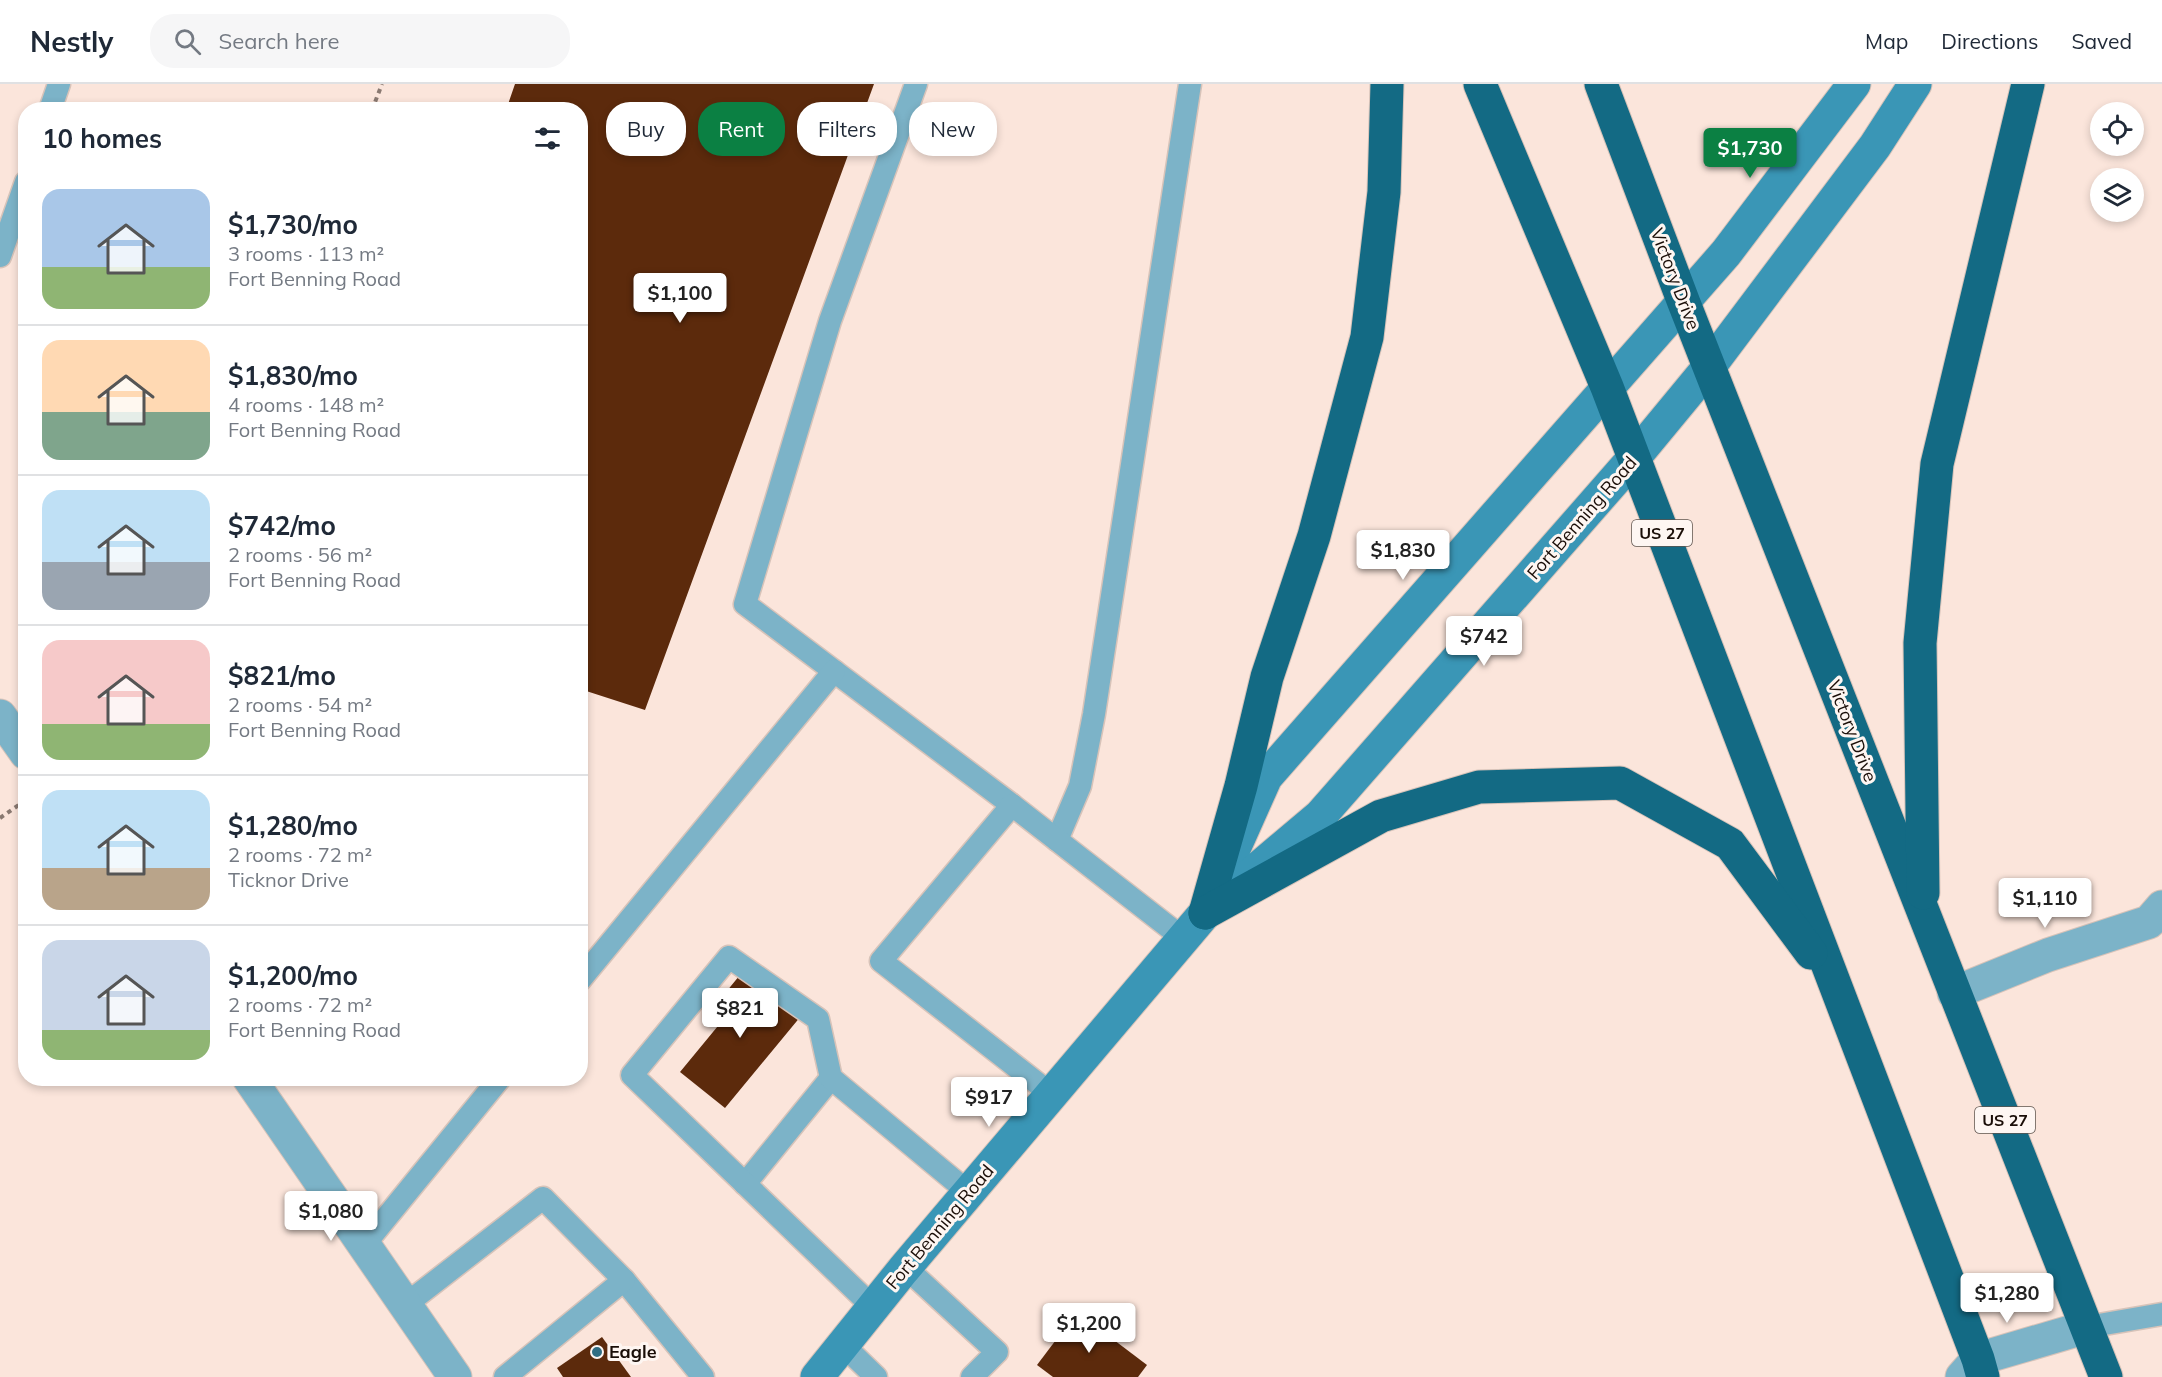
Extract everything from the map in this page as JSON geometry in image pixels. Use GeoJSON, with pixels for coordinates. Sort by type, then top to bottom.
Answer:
{"type":"FeatureCollection","features":[{"type":"Feature","properties":{"kind":"highway"},"geometry":{"type":"LineString","coordinates":[[1205,913],[1241,786],[1267,677],[1314,536],[1367,337],[1383,192],[1387,84]]}},
{"type":"Feature","properties":{"kind":"highway","name":"US 27"},"geometry":{"type":"LineString","coordinates":[[1480,84],[1607,387],[1835,986],[1974,1371]]}},
{"type":"Feature","properties":{"kind":"highway","name":"Victory Drive"},"geometry":{"type":"LineString","coordinates":[[1601,84],[1684,303],[2106,1377]]}},
{"type":"Feature","properties":{"kind":"highway"},"geometry":{"type":"LineString","coordinates":[[1923,912],[1920,643],[1937,464],[2028,84]]}},
{"type":"Feature","properties":{"kind":"highway"},"geometry":{"type":"LineString","coordinates":[[1205,913],[1382,816],[1479,787],[1620,783],[1730,844],[1835,986]]}},
{"type":"Feature","properties":{"kind":"main road","name":"Fort Benning Road"},"geometry":{"type":"LineString","coordinates":[[1205,913],[1266,777],[1726,254],[1854,84]]}},
{"type":"Feature","properties":{"kind":"main road","name":"Fort Benning Road"},"geometry":{"type":"LineString","coordinates":[[817,1377],[905,1267],[1205,913],[1321,815],[1633,459],[1709,367],[1875,146],[1915,84]]}},
{"type":"Feature","properties":{"kind":"street"},"geometry":{"type":"LineString","coordinates":[[0,716],[18,742]]}},
{"type":"Feature","properties":{"kind":"street"},"geometry":{"type":"LineString","coordinates":[[1954,993],[2048,955],[2149,922],[2162,907]]}},
{"type":"Feature","properties":{"kind":"street"},"geometry":{"type":"LineString","coordinates":[[255,1086],[455,1377]]}},
{"type":"Feature","properties":{"kind":"street"},"geometry":{"type":"LineString","coordinates":[[1974,1371],[2087,1327]]}},
{"type":"Feature","properties":{"kind":"lane"},"geometry":{"type":"LineString","coordinates":[[53,102],[59,84]]}},
{"type":"Feature","properties":{"kind":"lane"},"geometry":{"type":"LineString","coordinates":[[916,84],[830,321],[745,604],[1012,805],[1184,939]]}},
{"type":"Feature","properties":{"kind":"lane"},"geometry":{"type":"LineString","coordinates":[[1057,840],[1080,786],[1094,714],[1190,84]]}},
{"type":"Feature","properties":{"kind":"lane"},"geometry":{"type":"LineString","coordinates":[[0,256],[18,205]]}},
{"type":"Feature","properties":{"kind":"lane"},"geometry":{"type":"LineString","coordinates":[[588,970],[834,671]]}},
{"type":"Feature","properties":{"kind":"lane"},"geometry":{"type":"LineString","coordinates":[[1012,805],[881,962],[1051,1094]]}},
{"type":"Feature","properties":{"kind":"lane"},"geometry":{"type":"LineString","coordinates":[[873,1307],[632,1075],[729,957],[818,1019],[831,1078],[968,1192]]}},
{"type":"Feature","properties":{"kind":"lane"},"geometry":{"type":"LineString","coordinates":[[745,1184],[831,1078]]}},
{"type":"Feature","properties":{"kind":"lane"},"geometry":{"type":"LineString","coordinates":[[364,1245],[493,1086]]}},
{"type":"Feature","properties":{"kind":"lane"},"geometry":{"type":"LineString","coordinates":[[405,1305],[543,1198],[624,1280],[703,1377]]}},
{"type":"Feature","properties":{"kind":"lane"},"geometry":{"type":"LineString","coordinates":[[905,1267],[997,1352],[972,1377]]}},
{"type":"Feature","properties":{"kind":"lane"},"geometry":{"type":"LineString","coordinates":[[505,1377],[624,1280]]}},
{"type":"Feature","properties":{"kind":"lane"},"geometry":{"type":"LineString","coordinates":[[2087,1327],[2162,1314]]}},
{"type":"Feature","properties":{"kind":"lane"},"geometry":{"type":"LineString","coordinates":[[843,1344],[876,1377]]}},
{"type":"Feature","properties":{"kind":"path"},"geometry":{"type":"LineString","coordinates":[[375,102],[382,84]]}},
{"type":"Feature","properties":{"kind":"path"},"geometry":{"type":"LineString","coordinates":[[0,818],[18,806]]}},
{"type":"Feature","properties":{"kind":"building"},"geometry":{"type":"Polygon","coordinates":[[[515,84],[874,84],[867,102],[797,102],[797,156],[848,156],[645,710],[588,692],[588,102],[509,102],[515,84]]]}},
{"type":"Feature","properties":{"kind":"building"},"geometry":{"type":"Polygon","coordinates":[[[744,970],[801,1016],[725,1108],[680,1072],[727,1015],[713,1008],[744,970]]]}},
{"type":"Feature","properties":{"kind":"building"},"geometry":{"type":"Polygon","coordinates":[[[1077,1312],[1147,1365],[1138,1377],[1053,1377],[1037,1365],[1077,1312]]]}},
{"type":"Feature","properties":{"kind":"building","name":"Eagle"},"geometry":{"type":"Polygon","coordinates":[[[602,1337],[631,1377],[563,1377],[557,1368],[602,1337]]]}},
{"type":"Feature","properties":{"kind":"place","name":"Eagle"},"geometry":{"type":"Point","coordinates":[597,1352]}}]}
